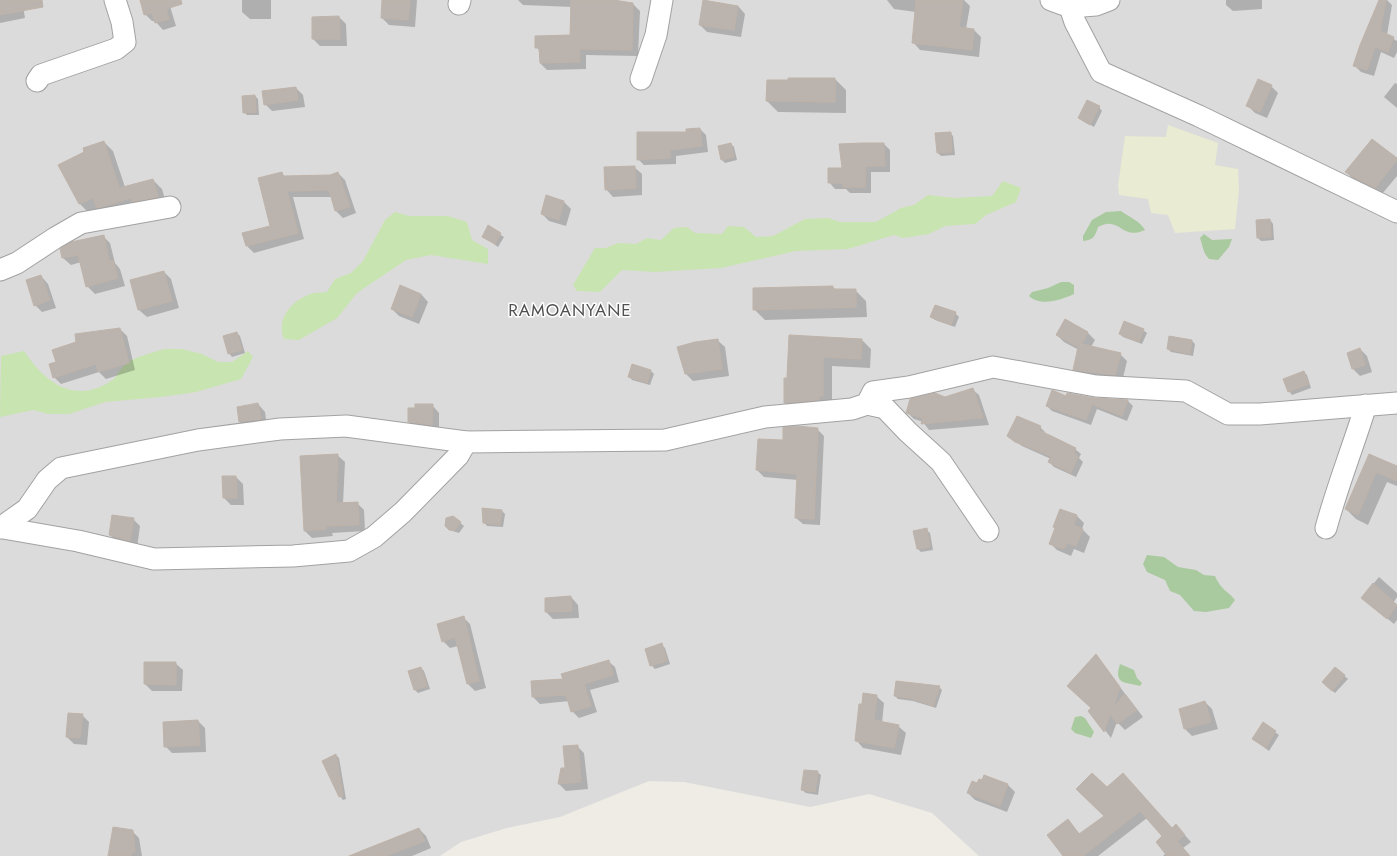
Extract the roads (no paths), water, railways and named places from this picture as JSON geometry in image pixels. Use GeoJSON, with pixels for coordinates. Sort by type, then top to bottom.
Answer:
{"type":"FeatureCollection","features":[{"type":"Feature","properties":{"kind":"street"},"geometry":{"type":"LineString","coordinates":[[37,81],[41,75],[116,49],[124,42],[122,22],[115,0]]}},
{"type":"Feature","properties":{"kind":"street"},"geometry":{"type":"LineString","coordinates":[[641,80],[656,35],[662,0]]}},
{"type":"Feature","properties":{"kind":"street"},"geometry":{"type":"LineString","coordinates":[[1051,0],[1070,7],[1096,5],[1109,0]]}},
{"type":"Feature","properties":{"kind":"street"},"geometry":{"type":"LineString","coordinates":[[1070,7],[1074,22],[1101,72],[1206,119],[1397,212]]}},
{"type":"Feature","properties":{"kind":"street"},"geometry":{"type":"LineString","coordinates":[[0,270],[17,262],[81,223],[170,206]]}},
{"type":"Feature","properties":{"kind":"street"},"geometry":{"type":"LineString","coordinates":[[867,404],[873,392],[908,387],[993,367],[1096,386],[1186,391],[1228,414],[1260,414],[1397,403]]}},
{"type":"Feature","properties":{"kind":"street"},"geometry":{"type":"LineString","coordinates":[[1,528],[27,509],[47,480],[61,468],[198,440],[280,429],[346,426],[466,442],[665,440],[765,417],[852,409],[867,404],[885,408],[908,432],[941,462],[988,531]]}},
{"type":"Feature","properties":{"kind":"street"},"geometry":{"type":"LineString","coordinates":[[1326,528],[1339,482],[1353,447],[1366,405]]}},
{"type":"Feature","properties":{"kind":"street"},"geometry":{"type":"LineString","coordinates":[[1,528],[78,541],[154,559],[293,556],[348,551],[374,537],[404,512],[458,456],[466,442]]}},
{"type":"Feature","properties":{"kind":"district","name":"RAMOANYANE"},"geometry":{"type":"Point","coordinates":[570,310]}}]}
